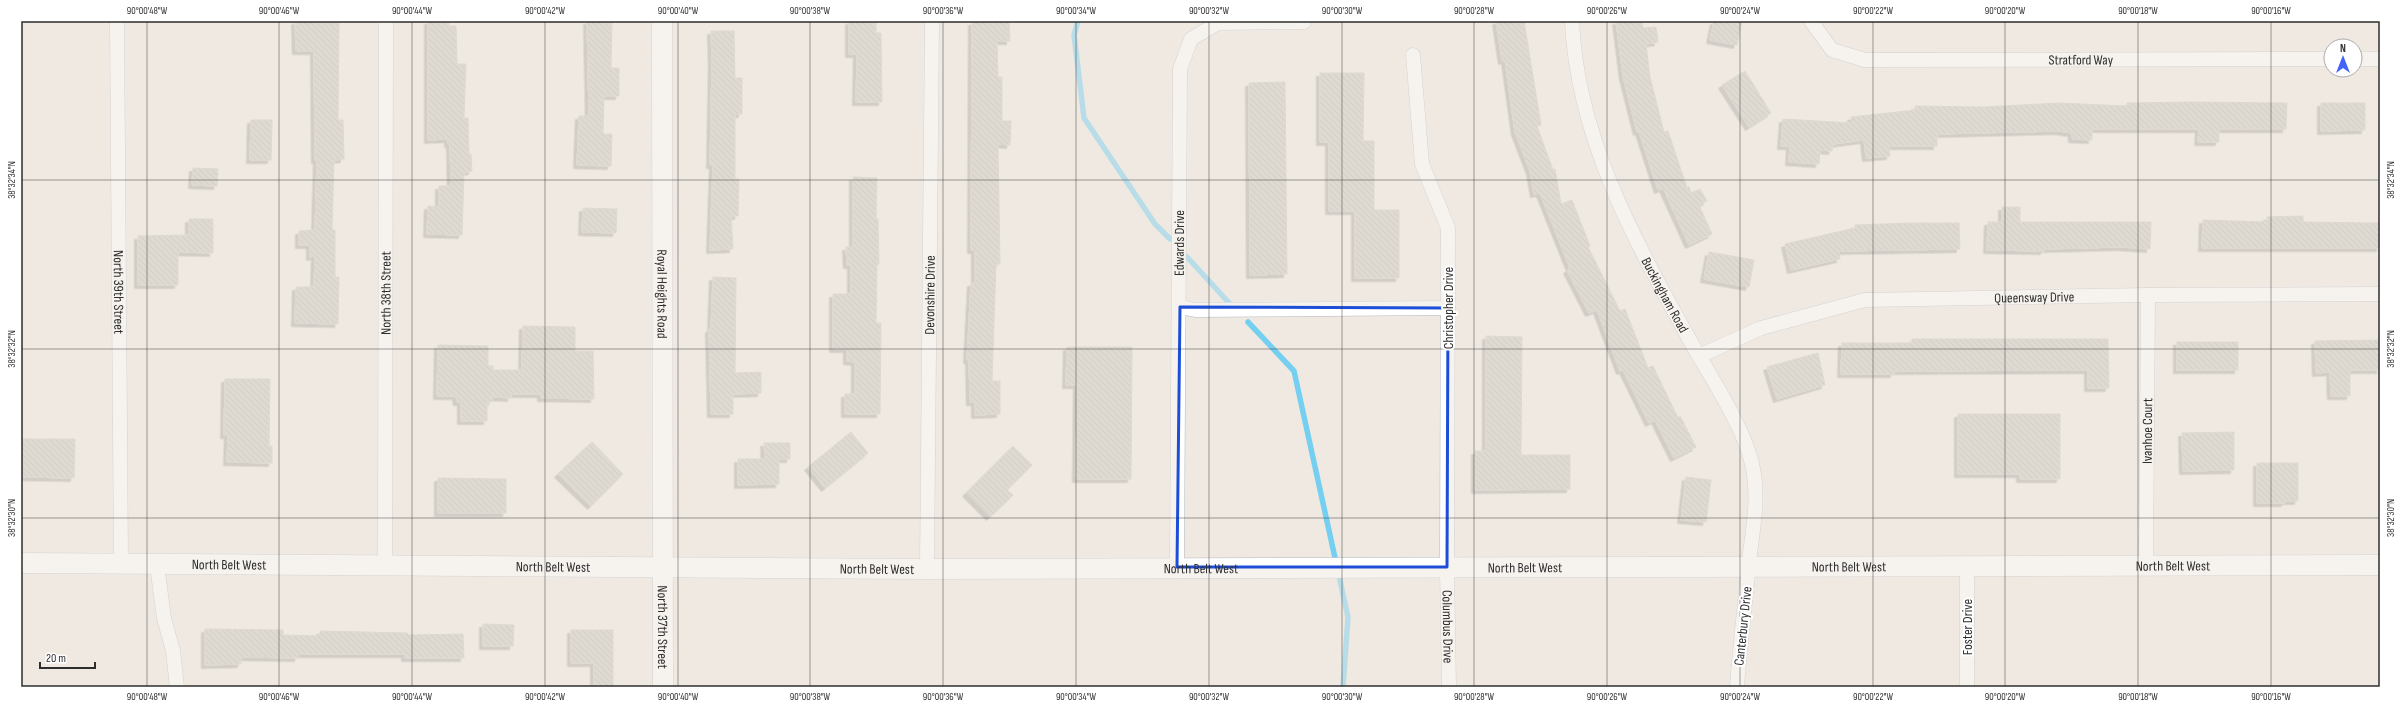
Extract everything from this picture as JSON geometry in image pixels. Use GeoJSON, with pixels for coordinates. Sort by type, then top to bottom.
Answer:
{"type":"FeatureCollection","features":[{"type":"Feature","properties":{"kind":"main road","name":"Royal Heights Road"},"geometry":{"type":"LineString","coordinates":[[662,21],[664,568]]}},
{"type":"Feature","properties":{"kind":"main road","name":"North Belt West"},"geometry":{"type":"LineString","coordinates":[[21,563],[927,569],[1749,566],[2146,567],[2380,565]]}},
{"type":"Feature","properties":{"kind":"main road","name":"North 37th Street"},"geometry":{"type":"LineString","coordinates":[[663,687],[664,568]]}},
{"type":"Feature","properties":{"kind":"street","name":"North 39th Street"},"geometry":{"type":"LineString","coordinates":[[117,21],[121,564]]}},
{"type":"Feature","properties":{"kind":"street","name":"North 38th Street"},"geometry":{"type":"LineString","coordinates":[[385,566],[386,21]]}},
{"type":"Feature","properties":{"kind":"street","name":"Devonshire Drive"},"geometry":{"type":"LineString","coordinates":[[927,569],[932,21]]}},
{"type":"Feature","properties":{"kind":"street","name":"Buckingham Road"},"geometry":{"type":"LineString","coordinates":[[1572,21],[1574,58],[1591,129],[1612,191],[1638,247],[1736,423],[1752,464],[1756,498],[1749,566]]}},
{"type":"Feature","properties":{"kind":"street","name":"Stratford Way"},"geometry":{"type":"LineString","coordinates":[[1811,21],[1832,50],[1865,60],[2323,59]]}},
{"type":"Feature","properties":{"kind":"street","name":"Edwards Drive"},"geometry":{"type":"LineString","coordinates":[[1177,567],[1180,307],[1180,69],[1191,39],[1218,23],[1304,22]]}},
{"type":"Feature","properties":{"kind":"street","name":"Christopher Drive"},"geometry":{"type":"LineString","coordinates":[[1413,55],[1422,164],[1448,228],[1446,567]]}},
{"type":"Feature","properties":{"kind":"street"},"geometry":{"type":"LineString","coordinates":[[2363,59],[2380,59]]}},
{"type":"Feature","properties":{"kind":"street","name":"Queensway Drive"},"geometry":{"type":"LineString","coordinates":[[1699,356],[1762,328],[1865,300],[2148,294],[2380,294]]}},
{"type":"Feature","properties":{"kind":"street","name":"Ivanhoe Court"},"geometry":{"type":"LineString","coordinates":[[2146,567],[2148,294]]}},
{"type":"Feature","properties":{"kind":"street"},"geometry":{"type":"LineString","coordinates":[[1180,307],[1195,310],[1448,308]]}},
{"type":"Feature","properties":{"kind":"street"},"geometry":{"type":"LineString","coordinates":[[156,565],[177,687]]}},
{"type":"Feature","properties":{"kind":"street","name":"Canterbury Drive"},"geometry":{"type":"LineString","coordinates":[[1737,687],[1749,566]]}},
{"type":"Feature","properties":{"kind":"street","name":"Columbus Drive"},"geometry":{"type":"LineString","coordinates":[[1446,567],[1449,687]]}},
{"type":"Feature","properties":{"kind":"street","name":"Foster Drive"},"geometry":{"type":"LineString","coordinates":[[1968,567],[1968,687]]}},
{"type":"Feature","properties":{"kind":"highlighted area"},"geometry":{"type":"Polygon","coordinates":[[[1180,307],[1448,308],[1447,567],[1177,567],[1180,307]]]}},
{"type":"Feature","properties":{"kind":"building"},"geometry":{"type":"Polygon","coordinates":[[[295,21],[339,23],[338,120],[343,120],[344,159],[334,160],[332,230],[335,230],[335,277],[339,277],[338,324],[295,323],[296,287],[314,287],[315,256],[310,257],[310,245],[299,245],[299,231],[315,230],[317,160],[315,160],[314,51],[296,51],[295,21]]]}},
{"type":"Feature","properties":{"kind":"building"},"geometry":{"type":"Polygon","coordinates":[[[428,21],[449,21],[449,26],[456,26],[457,64],[466,64],[464,118],[468,118],[469,154],[471,154],[472,171],[464,172],[462,235],[427,234],[428,206],[439,207],[439,186],[451,186],[450,144],[448,144],[448,139],[428,140],[428,21]]]}},
{"type":"Feature","properties":{"kind":"building"},"geometry":{"type":"Polygon","coordinates":[[[587,21],[612,21],[611,68],[619,68],[619,96],[604,96],[603,134],[612,134],[611,166],[577,165],[579,116],[589,116],[587,21]]]}},
{"type":"Feature","properties":{"kind":"building"},"geometry":{"type":"Polygon","coordinates":[[[849,21],[876,21],[876,33],[881,33],[882,102],[856,102],[857,54],[849,54],[849,21]]]}},
{"type":"Feature","properties":{"kind":"building"},"geometry":{"type":"Polygon","coordinates":[[[1009,21],[1010,41],[997,41],[998,77],[1002,77],[1002,121],[1011,121],[1010,145],[998,144],[1000,264],[996,264],[992,381],[1000,381],[1000,414],[975,415],[975,402],[970,402],[969,360],[967,360],[971,283],[975,283],[975,250],[971,250],[972,22],[1009,21]]]}},
{"type":"Feature","properties":{"kind":"building"},"geometry":{"type":"Polygon","coordinates":[[[1496,21],[1524,21],[1541,125],[1537,126],[1553,170],[1555,169],[1561,204],[1572,200],[1590,246],[1588,247],[1620,311],[1625,309],[1648,368],[1653,366],[1678,418],[1680,416],[1696,447],[1674,458],[1655,420],[1649,423],[1623,370],[1620,371],[1597,310],[1589,313],[1567,270],[1570,268],[1540,193],[1534,194],[1530,171],[1515,132],[1505,60],[1502,61],[1496,21]]]}},
{"type":"Feature","properties":{"kind":"building"},"geometry":{"type":"Polygon","coordinates":[[[1616,21],[1642,21],[1643,28],[1656,27],[1658,42],[1646,44],[1650,77],[1664,132],[1668,131],[1687,188],[1689,187],[1691,193],[1700,189],[1707,201],[1699,205],[1712,234],[1689,245],[1663,188],[1658,190],[1639,131],[1637,132],[1623,76],[1616,21]]]}},
{"type":"Feature","properties":{"kind":"building"},"geometry":{"type":"Polygon","coordinates":[[[1714,21],[1742,21],[1737,45],[1710,40],[1714,21]]]}},
{"type":"Feature","properties":{"kind":"building"},"geometry":{"type":"Polygon","coordinates":[[[711,31],[734,31],[735,78],[742,78],[742,114],[735,114],[735,179],[739,179],[738,216],[731,216],[733,249],[710,250],[713,165],[710,165],[712,62],[711,31]]]}},
{"type":"Feature","properties":{"kind":"building"},"geometry":{"type":"Polygon","coordinates":[[[1745,71],[1771,113],[1749,127],[1722,85],[1745,71]]]}},
{"type":"Feature","properties":{"kind":"building"},"geometry":{"type":"Polygon","coordinates":[[[1320,73],[1364,73],[1363,141],[1374,141],[1374,210],[1399,210],[1399,278],[1355,278],[1355,211],[1329,211],[1329,142],[1320,142],[1320,73]]]}},
{"type":"Feature","properties":{"kind":"building"},"geometry":{"type":"Polygon","coordinates":[[[1285,82],[1287,274],[1250,275],[1249,83],[1285,82]]]}},
{"type":"Feature","properties":{"kind":"building"},"geometry":{"type":"Polygon","coordinates":[[[2059,103],[2127,106],[2127,103],[2287,103],[2286,129],[2219,129],[2219,142],[2198,142],[2199,129],[2092,129],[2092,140],[2072,139],[2072,133],[2058,131],[1937,134],[1937,146],[1889,146],[1890,156],[1866,158],[1864,140],[1833,144],[1832,151],[1820,150],[1819,164],[1789,162],[1790,146],[1781,146],[1783,119],[1852,123],[1851,117],[1915,110],[1915,106],[1983,107],[2059,103]]]}},
{"type":"Feature","properties":{"kind":"building"},"geometry":{"type":"Polygon","coordinates":[[[2321,103],[2365,103],[2365,130],[2321,131],[2321,103]]]}},
{"type":"Feature","properties":{"kind":"building"},"geometry":{"type":"Polygon","coordinates":[[[251,120],[272,120],[271,160],[250,160],[251,120]]]}},
{"type":"Feature","properties":{"kind":"building"},"geometry":{"type":"Polygon","coordinates":[[[193,168],[218,169],[217,186],[192,185],[193,168]]]}},
{"type":"Feature","properties":{"kind":"building"},"geometry":{"type":"Polygon","coordinates":[[[853,177],[877,178],[876,219],[878,219],[879,264],[877,264],[876,323],[881,323],[880,414],[845,414],[845,394],[855,394],[855,362],[847,361],[847,349],[833,349],[833,294],[851,294],[851,265],[847,265],[846,247],[853,247],[853,177]]]}},
{"type":"Feature","properties":{"kind":"building"},"geometry":{"type":"Polygon","coordinates":[[[2002,207],[2020,207],[2020,222],[2151,222],[2150,249],[2121,247],[2044,249],[2044,251],[1987,250],[1988,222],[2002,222],[2002,207]]]}},
{"type":"Feature","properties":{"kind":"building"},"geometry":{"type":"Polygon","coordinates":[[[583,208],[617,209],[616,233],[582,232],[583,208]]]}},
{"type":"Feature","properties":{"kind":"building"},"geometry":{"type":"Polygon","coordinates":[[[2303,216],[2303,222],[2380,223],[2380,248],[2202,248],[2203,220],[2267,222],[2267,217],[2303,216]]]}},
{"type":"Feature","properties":{"kind":"building"},"geometry":{"type":"Polygon","coordinates":[[[189,219],[213,219],[213,253],[178,252],[178,285],[138,285],[138,236],[189,235],[189,219]]]}},
{"type":"Feature","properties":{"kind":"building"},"geometry":{"type":"Polygon","coordinates":[[[1959,223],[1960,249],[1839,251],[1840,259],[1791,270],[1785,244],[1855,228],[1855,225],[1959,223]]]}},
{"type":"Feature","properties":{"kind":"building"},"geometry":{"type":"Polygon","coordinates":[[[1709,252],[1754,260],[1749,287],[1704,279],[1709,252]]]}},
{"type":"Feature","properties":{"kind":"building"},"geometry":{"type":"Polygon","coordinates":[[[713,277],[736,278],[735,373],[761,372],[761,393],[733,394],[733,414],[711,414],[709,329],[711,329],[713,277]]]}},
{"type":"Feature","properties":{"kind":"building"},"geometry":{"type":"Polygon","coordinates":[[[523,326],[575,327],[575,351],[593,351],[594,399],[541,398],[541,394],[511,394],[511,398],[492,397],[492,402],[487,402],[487,421],[461,421],[461,402],[457,402],[456,396],[437,396],[438,345],[488,346],[488,366],[493,366],[493,370],[522,370],[523,326]]]}},
{"type":"Feature","properties":{"kind":"building"},"geometry":{"type":"Polygon","coordinates":[[[1486,336],[1522,337],[1521,455],[1570,455],[1570,489],[1475,490],[1475,451],[1486,451],[1486,336]]]}},
{"type":"Feature","properties":{"kind":"building"},"geometry":{"type":"Polygon","coordinates":[[[1912,339],[2108,339],[2109,388],[2088,388],[2088,370],[1894,371],[1894,374],[1841,374],[1842,343],[1912,343],[1912,339]]]}},
{"type":"Feature","properties":{"kind":"building"},"geometry":{"type":"Polygon","coordinates":[[[2380,340],[2380,370],[2350,370],[2350,396],[2331,396],[2330,372],[2316,373],[2315,341],[2380,340]]]}},
{"type":"Feature","properties":{"kind":"building"},"geometry":{"type":"Polygon","coordinates":[[[2177,342],[2238,342],[2238,370],[2177,370],[2177,342]]]}},
{"type":"Feature","properties":{"kind":"building"},"geometry":{"type":"Polygon","coordinates":[[[1067,347],[1132,347],[1131,479],[1076,479],[1077,385],[1066,385],[1067,347]]]}},
{"type":"Feature","properties":{"kind":"building"},"geometry":{"type":"Polygon","coordinates":[[[1818,353],[1825,385],[1777,399],[1767,367],[1818,353]]]}},
{"type":"Feature","properties":{"kind":"building"},"geometry":{"type":"Polygon","coordinates":[[[225,379],[270,379],[269,446],[272,446],[272,463],[227,462],[228,435],[224,435],[225,379]]]}},
{"type":"Feature","properties":{"kind":"building"},"geometry":{"type":"Polygon","coordinates":[[[1958,414],[2060,414],[2060,479],[2020,479],[2020,474],[1958,474],[1958,414]]]}},
{"type":"Feature","properties":{"kind":"building"},"geometry":{"type":"Polygon","coordinates":[[[851,432],[868,453],[825,488],[808,467],[851,432]]]}},
{"type":"Feature","properties":{"kind":"building"},"geometry":{"type":"Polygon","coordinates":[[[2234,432],[2234,470],[2183,471],[2182,433],[2234,432]]]}},
{"type":"Feature","properties":{"kind":"building"},"geometry":{"type":"Polygon","coordinates":[[[21,439],[75,439],[74,478],[21,477],[21,439]]]}},
{"type":"Feature","properties":{"kind":"building"},"geometry":{"type":"Polygon","coordinates":[[[592,442],[623,474],[591,506],[558,474],[592,442]]]}},
{"type":"Feature","properties":{"kind":"building"},"geometry":{"type":"Polygon","coordinates":[[[764,443],[790,443],[790,459],[779,459],[779,484],[738,485],[738,459],[765,459],[764,443]]]}},
{"type":"Feature","properties":{"kind":"building"},"geometry":{"type":"Polygon","coordinates":[[[1013,446],[1032,465],[1007,490],[1013,495],[990,517],[966,493],[1013,446]]]}},
{"type":"Feature","properties":{"kind":"building"},"geometry":{"type":"Polygon","coordinates":[[[2257,463],[2298,463],[2298,501],[2285,501],[2285,503],[2257,503],[2257,463]]]}},
{"type":"Feature","properties":{"kind":"building"},"geometry":{"type":"Polygon","coordinates":[[[1686,477],[1711,480],[1706,522],[1681,520],[1686,477]]]}},
{"type":"Feature","properties":{"kind":"building"},"geometry":{"type":"Polygon","coordinates":[[[438,478],[506,479],[506,513],[438,513],[438,478]]]}},
{"type":"Feature","properties":{"kind":"building"},"geometry":{"type":"Polygon","coordinates":[[[483,624],[514,625],[513,646],[483,646],[483,624]]]}},
{"type":"Feature","properties":{"kind":"building"},"geometry":{"type":"Polygon","coordinates":[[[205,629],[283,630],[283,635],[320,636],[320,631],[407,633],[408,635],[463,634],[464,658],[405,658],[405,654],[298,654],[298,658],[241,657],[241,664],[205,665],[205,629]]]}},
{"type":"Feature","properties":{"kind":"building"},"geometry":{"type":"Polygon","coordinates":[[[571,630],[613,630],[613,687],[594,687],[594,663],[571,663],[571,630]]]}},
{"type":"Feature","properties":{"kind":"waterway"},"geometry":{"type":"LineString","coordinates":[[1078,21],[1074,35],[1084,118],[1155,224],[1170,239]]}},
{"type":"Feature","properties":{"kind":"waterway"},"geometry":{"type":"LineString","coordinates":[[1187,257],[1231,305]]}},
{"type":"Feature","properties":{"kind":"waterway"},"geometry":{"type":"LineString","coordinates":[[1248,322],[1294,371],[1348,617],[1343,687]]}}]}
